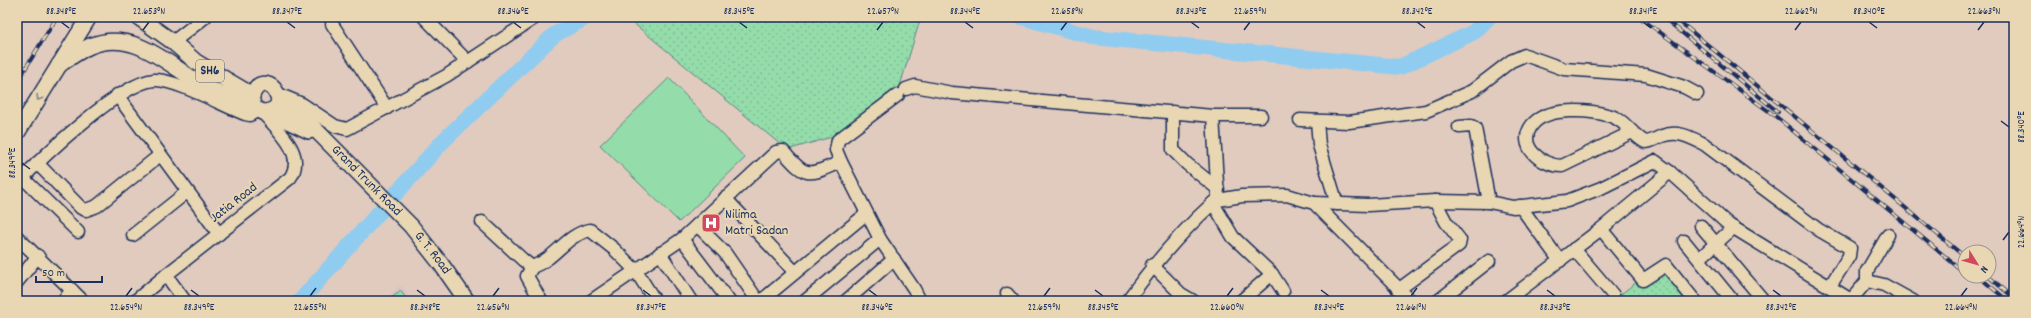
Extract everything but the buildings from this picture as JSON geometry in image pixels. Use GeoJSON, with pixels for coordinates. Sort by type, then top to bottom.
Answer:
{"type":"FeatureCollection","features":[{"type":"Feature","properties":{"kind":"main road"},"geometry":{"type":"LineString","coordinates":[[17,133],[89,17]]}},
{"type":"Feature","properties":{"kind":"main road","name":"Grand Trunk Road"},"geometry":{"type":"LineString","coordinates":[[138,17],[173,42],[196,62],[265,105],[308,122],[411,226]]}},
{"type":"Feature","properties":{"kind":"main road"},"geometry":{"type":"LineString","coordinates":[[59,65],[95,44],[113,42],[126,43],[142,47],[156,54],[215,92],[265,105]]}},
{"type":"Feature","properties":{"kind":"main road","name":"G. T. Road"},"geometry":{"type":"LineString","coordinates":[[411,226],[441,264],[467,301]]}},
{"type":"Feature","properties":{"kind":"street"},"geometry":{"type":"LineString","coordinates":[[173,42],[205,17]]}},
{"type":"Feature","properties":{"kind":"street"},"geometry":{"type":"LineString","coordinates":[[424,17],[468,62]]}},
{"type":"Feature","properties":{"kind":"street"},"geometry":{"type":"LineString","coordinates":[[78,232],[20,181],[37,163],[116,95],[137,85],[154,80],[175,83],[250,115],[265,105],[302,104],[335,126],[347,130],[468,62],[536,17]]}},
{"type":"Feature","properties":{"kind":"street"},"geometry":{"type":"LineString","coordinates":[[332,24],[388,108]]}},
{"type":"Feature","properties":{"kind":"street"},"geometry":{"type":"LineString","coordinates":[[1300,120],[1349,122],[1372,120],[1426,110],[1472,92],[1511,61],[1525,55],[1564,68],[1646,76],[1684,87],[1697,94]]}},
{"type":"Feature","properties":{"kind":"street"},"geometry":{"type":"LineString","coordinates":[[920,301],[880,239],[866,214],[836,150],[838,140],[902,92],[915,86],[952,93],[1213,116],[1261,116]]}},
{"type":"Feature","properties":{"kind":"street"},"geometry":{"type":"LineString","coordinates":[[116,95],[219,234]]}},
{"type":"Feature","properties":{"kind":"street","name":"Jatia Road"},"geometry":{"type":"LineString","coordinates":[[137,301],[166,275],[290,178],[295,170],[295,158],[290,146],[265,105]]}},
{"type":"Feature","properties":{"kind":"street"},"geometry":{"type":"LineString","coordinates":[[1632,132],[1562,166],[1552,166],[1536,158],[1529,148],[1528,135],[1533,124],[1544,117],[1572,110],[1611,116],[1622,121],[1632,132],[1645,142],[1650,142],[1661,136],[1673,133],[1687,136],[1704,144],[1819,230],[1850,248],[1849,256],[1830,286]]}},
{"type":"Feature","properties":{"kind":"street"},"geometry":{"type":"LineString","coordinates":[[1174,112],[1173,150],[1216,197],[1233,237],[1272,274],[1283,291]]}},
{"type":"Feature","properties":{"kind":"street"},"geometry":{"type":"LineString","coordinates":[[1213,116],[1216,197]]}},
{"type":"Feature","properties":{"kind":"street"},"geometry":{"type":"LineString","coordinates":[[1316,121],[1319,146],[1337,204]]}},
{"type":"Feature","properties":{"kind":"street"},"geometry":{"type":"LineString","coordinates":[[1459,127],[1471,126],[1475,128],[1489,202]]}},
{"type":"Feature","properties":{"kind":"street"},"geometry":{"type":"LineString","coordinates":[[591,301],[607,297],[636,271],[682,239],[776,152],[783,151],[795,165],[804,172],[815,173],[842,162]]}},
{"type":"Feature","properties":{"kind":"street"},"geometry":{"type":"LineString","coordinates":[[37,163],[81,208],[86,210],[97,206],[160,155]]}},
{"type":"Feature","properties":{"kind":"street"},"geometry":{"type":"LineString","coordinates":[[1127,301],[1152,265],[1183,230],[1216,197],[1287,195],[1314,203],[1368,204],[1489,202],[1513,207],[1568,201],[1601,188],[1655,161],[1670,172],[1733,228],[1851,300],[1867,281],[1867,271],[1888,235]]}},
{"type":"Feature","properties":{"kind":"street"},"geometry":{"type":"LineString","coordinates":[[1506,301],[1601,229],[1670,172]]}},
{"type":"Feature","properties":{"kind":"street"},"geometry":{"type":"LineString","coordinates":[[133,235],[187,192]]}},
{"type":"Feature","properties":{"kind":"street"},"geometry":{"type":"LineString","coordinates":[[725,198],[795,272]]}},
{"type":"Feature","properties":{"kind":"street"},"geometry":{"type":"LineString","coordinates":[[1398,290],[1459,245],[1460,240],[1446,222],[1435,202]]}},
{"type":"Feature","properties":{"kind":"street"},"geometry":{"type":"LineString","coordinates":[[1314,203],[1398,290],[1411,301]]}},
{"type":"Feature","properties":{"kind":"street"},"geometry":{"type":"LineString","coordinates":[[1520,206],[1560,261]]}},
{"type":"Feature","properties":{"kind":"street"},"geometry":{"type":"LineString","coordinates":[[697,225],[725,253],[759,301],[866,214]]}},
{"type":"Feature","properties":{"kind":"street"},"geometry":{"type":"LineString","coordinates":[[482,222],[532,267]]}},
{"type":"Feature","properties":{"kind":"street"},"geometry":{"type":"LineString","coordinates":[[1701,226],[1764,301]]}},
{"type":"Feature","properties":{"kind":"street"},"geometry":{"type":"LineString","coordinates":[[1698,259],[1733,228]]}},
{"type":"Feature","properties":{"kind":"street"},"geometry":{"type":"LineString","coordinates":[[1601,229],[1643,280],[1666,265],[1695,301]]}},
{"type":"Feature","properties":{"kind":"street"},"geometry":{"type":"LineString","coordinates":[[541,301],[527,276],[532,267],[545,262],[567,242],[581,232],[590,230],[614,249],[636,271],[655,301]]}},
{"type":"Feature","properties":{"kind":"street"},"geometry":{"type":"LineString","coordinates":[[17,237],[83,301]]}},
{"type":"Feature","properties":{"kind":"street"},"geometry":{"type":"LineString","coordinates":[[682,239],[729,301]]}},
{"type":"Feature","properties":{"kind":"street"},"geometry":{"type":"LineString","coordinates":[[804,301],[880,239]]}},
{"type":"Feature","properties":{"kind":"street"},"geometry":{"type":"LineString","coordinates":[[1684,241],[1733,301]]}},
{"type":"Feature","properties":{"kind":"street"},"geometry":{"type":"LineString","coordinates":[[1574,249],[1613,295]]}},
{"type":"Feature","properties":{"kind":"street"},"geometry":{"type":"LineString","coordinates":[[660,253],[691,301]]}},
{"type":"Feature","properties":{"kind":"street"},"geometry":{"type":"LineString","coordinates":[[17,282],[38,256]]}},
{"type":"Feature","properties":{"kind":"street"},"geometry":{"type":"LineString","coordinates":[[846,301],[894,259]]}},
{"type":"Feature","properties":{"kind":"street"},"geometry":{"type":"LineString","coordinates":[[1438,301],[1489,261]]}},
{"type":"Feature","properties":{"kind":"street"},"geometry":{"type":"LineString","coordinates":[[1152,265],[1182,294],[1193,301]]}},
{"type":"Feature","properties":{"kind":"street"},"geometry":{"type":"LineString","coordinates":[[1242,301],[1272,274]]}},
{"type":"Feature","properties":{"kind":"street"},"geometry":{"type":"LineString","coordinates":[[166,275],[186,301]]}},
{"type":"Feature","properties":{"kind":"street"},"geometry":{"type":"LineString","coordinates":[[1867,281],[1884,285],[1913,301]]}},
{"type":"Feature","properties":{"kind":"street"},"geometry":{"type":"LineString","coordinates":[[63,301],[72,290]]}},
{"type":"Feature","properties":{"kind":"shaded area"},"geometry":{"type":"Polygon","coordinates":[[[401,285],[413,301],[382,301],[401,285]]]}},
{"type":"Feature","properties":{"kind":"green space"},"geometry":{"type":"Polygon","coordinates":[[[626,17],[921,17],[899,89],[876,112],[835,136],[787,150],[626,17]]]}},
{"type":"Feature","properties":{"kind":"green space"},"geometry":{"type":"Polygon","coordinates":[[[669,78],[745,158],[679,222],[600,145],[669,78]]]}},
{"type":"Feature","properties":{"kind":"green space"},"geometry":{"type":"Polygon","coordinates":[[[1666,270],[1691,301],[1612,301],[1639,280],[1666,270]]]}},
{"type":"Feature","properties":{"kind":"green space"},"geometry":{"type":"Polygon","coordinates":[[[400,291],[408,301],[388,301],[400,291]]]}},
{"type":"Feature","properties":{"kind":"waterway"},"geometry":{"type":"LineString","coordinates":[[300,301],[443,141],[554,35],[587,17]]}},
{"type":"Feature","properties":{"kind":"waterway"},"geometry":{"type":"LineString","coordinates":[[1022,17],[1093,37],[1400,67],[1474,32],[1489,17]]}},
{"type":"Feature","properties":{"kind":"railway"},"geometry":{"type":"LineString","coordinates":[[17,82],[57,17]]}},
{"type":"Feature","properties":{"kind":"railway"},"geometry":{"type":"LineString","coordinates":[[1639,17],[1774,115],[1957,266]]}},
{"type":"Feature","properties":{"kind":"railway"},"geometry":{"type":"LineString","coordinates":[[1663,17],[1778,112]]}},
{"type":"Feature","properties":{"kind":"railway"},"geometry":{"type":"LineString","coordinates":[[1674,17],[1957,250]]}},
{"type":"Feature","properties":{"kind":"railway"},"geometry":{"type":"LineString","coordinates":[[1988,284],[2008,301]]}},
{"type":"Feature","properties":{"kind":"railway"},"geometry":{"type":"LineString","coordinates":[[1997,284],[2014,298]]}},
{"type":"Feature","properties":{"kind":"place","name":"Nilima Matri Sadan"},"geometry":{"type":"Point","coordinates":[711,223]}}]}
